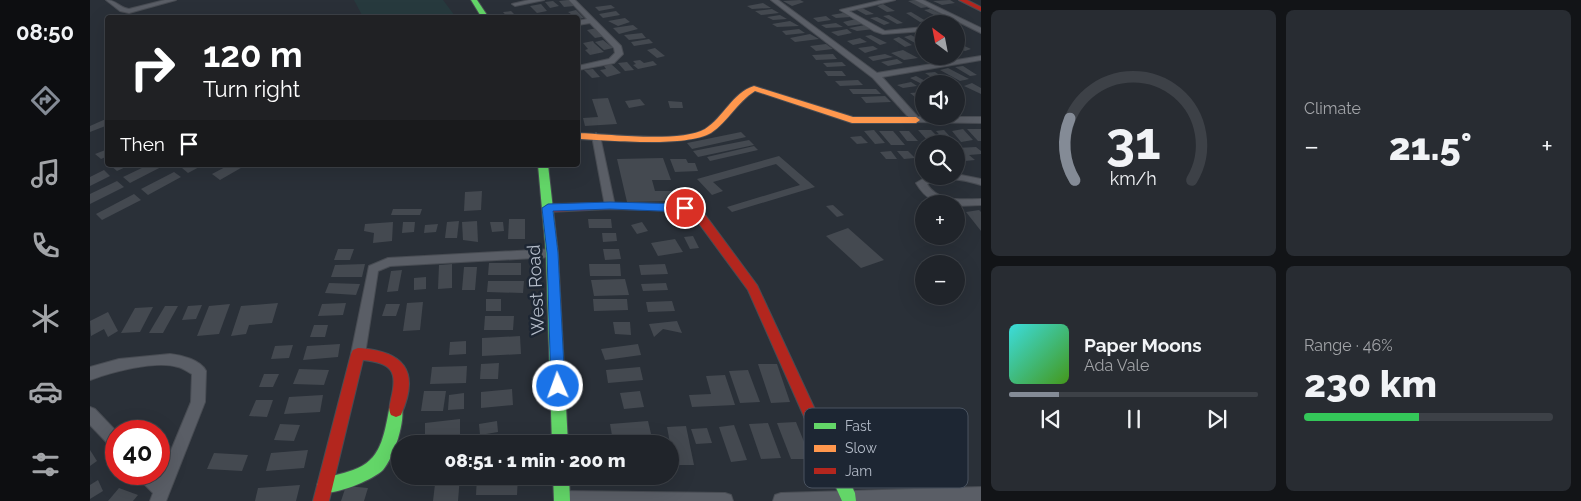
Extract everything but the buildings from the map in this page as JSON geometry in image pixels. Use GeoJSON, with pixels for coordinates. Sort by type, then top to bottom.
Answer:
{"type":"FeatureCollection","features":[{"type":"Feature","properties":{"kind":"street"},"geometry":{"type":"LineString","coordinates":[[109,0],[122,10],[129,11],[173,0]]}},
{"type":"Feature","properties":{"kind":"street"},"geometry":{"type":"LineString","coordinates":[[474,0],[484,15]]}},
{"type":"Feature","properties":{"kind":"street"},"geometry":{"type":"LineString","coordinates":[[516,4],[541,0]]}},
{"type":"Feature","properties":{"kind":"street"},"geometry":{"type":"LineString","coordinates":[[572,0],[618,48],[619,54],[612,61],[580,68]]}},
{"type":"Feature","properties":{"kind":"street"},"geometry":{"type":"LineString","coordinates":[[774,0],[876,76],[915,119]]}},
{"type":"Feature","properties":{"kind":"street"},"geometry":{"type":"LineString","coordinates":[[892,0],[844,10],[876,30],[885,33],[915,30]]}},
{"type":"Feature","properties":{"kind":"street"},"geometry":{"type":"LineString","coordinates":[[918,0],[949,15]]}},
{"type":"Feature","properties":{"kind":"street"},"geometry":{"type":"LineString","coordinates":[[962,0],[981,9]]}},
{"type":"Feature","properties":{"kind":"street"},"geometry":{"type":"LineString","coordinates":[[580,23],[593,20]]}},
{"type":"Feature","properties":{"kind":"street"},"geometry":{"type":"LineString","coordinates":[[965,23],[981,31]]}},
{"type":"Feature","properties":{"kind":"street"},"geometry":{"type":"LineString","coordinates":[[876,76],[981,58]]}},
{"type":"Feature","properties":{"kind":"street"},"geometry":{"type":"LineString","coordinates":[[580,136],[682,136],[703,134],[742,92],[754,88],[852,120],[915,120]]}},
{"type":"Feature","properties":{"kind":"street"},"geometry":{"type":"LineString","coordinates":[[965,120],[981,120]]}},
{"type":"Feature","properties":{"kind":"street"},"geometry":{"type":"LineString","coordinates":[[596,136],[610,206]]}},
{"type":"Feature","properties":{"kind":"street","name":"West Road"},"geometry":{"type":"LineString","coordinates":[[543,167],[552,253],[560,435]]}},
{"type":"Feature","properties":{"kind":"street"},"geometry":{"type":"LineString","coordinates":[[981,182],[971,179],[940,178],[926,179],[921,183],[925,191],[947,202],[981,202]]}},
{"type":"Feature","properties":{"kind":"street"},"geometry":{"type":"LineString","coordinates":[[548,208],[610,206],[685,208],[699,214],[753,288],[807,408]]}},
{"type":"Feature","properties":{"kind":"street"},"geometry":{"type":"LineString","coordinates":[[321,501],[358,354],[373,269],[388,262],[552,253]]}},
{"type":"Feature","properties":{"kind":"street"},"geometry":{"type":"LineString","coordinates":[[325,486],[361,475],[375,466],[382,461],[389,443],[401,375],[397,365],[382,355],[358,354]]}},
{"type":"Feature","properties":{"kind":"street"},"geometry":{"type":"LineString","coordinates":[[90,374],[95,370],[121,364],[177,361],[199,371],[198,402],[160,496]]}},
{"type":"Feature","properties":{"kind":"street"},"geometry":{"type":"LineString","coordinates":[[90,414],[105,430]]}},
{"type":"Feature","properties":{"kind":"street"},"geometry":{"type":"LineString","coordinates":[[153,485],[160,496]]}},
{"type":"Feature","properties":{"kind":"street"},"geometry":{"type":"LineString","coordinates":[[561,485],[562,500],[725,501]]}},
{"type":"Feature","properties":{"kind":"street"},"geometry":{"type":"LineString","coordinates":[[843,488],[848,499]]}},
{"type":"Feature","properties":{"kind":"street"},"geometry":{"type":"LineString","coordinates":[[781,501],[981,495]]}},
{"type":"Feature","properties":{"kind":"green space"},"geometry":{"type":"Polygon","coordinates":[[[354,0],[443,0],[454,15],[362,15],[354,0]]]}},
{"type":"Feature","properties":{"kind":"traffic: fast"},"geometry":{"type":"LineString","coordinates":[[474,0],[484,15]]}},
{"type":"Feature","properties":{"kind":"traffic: fast"},"geometry":{"type":"LineString","coordinates":[[543,167],[552,253],[560,435]]}},
{"type":"Feature","properties":{"kind":"traffic: fast"},"geometry":{"type":"LineString","coordinates":[[325,486],[358,476],[378,464],[389,444],[396,410]]}},
{"type":"Feature","properties":{"kind":"traffic: fast"},"geometry":{"type":"LineString","coordinates":[[561,485],[562,501]]}},
{"type":"Feature","properties":{"kind":"traffic: fast"},"geometry":{"type":"LineString","coordinates":[[844,488],[849,499]]}},
{"type":"Feature","properties":{"kind":"traffic: slow"},"geometry":{"type":"LineString","coordinates":[[580,136],[663,139],[695,136],[713,127],[740,98],[754,88],[852,120],[915,120]]}},
{"type":"Feature","properties":{"kind":"traffic: jam"},"geometry":{"type":"LineString","coordinates":[[962,0],[981,9]]}},
{"type":"Feature","properties":{"kind":"traffic: jam"},"geometry":{"type":"LineString","coordinates":[[548,208],[610,206],[685,208],[699,215],[753,288],[807,408]]}},
{"type":"Feature","properties":{"kind":"traffic: jam"},"geometry":{"type":"LineString","coordinates":[[321,501],[358,354],[390,360],[399,369],[401,383],[396,410]]}},
{"type":"Feature","properties":{"kind":"route"},"geometry":{"type":"LineString","coordinates":[[558,386],[548,208],[610,206],[685,208]]}}]}
